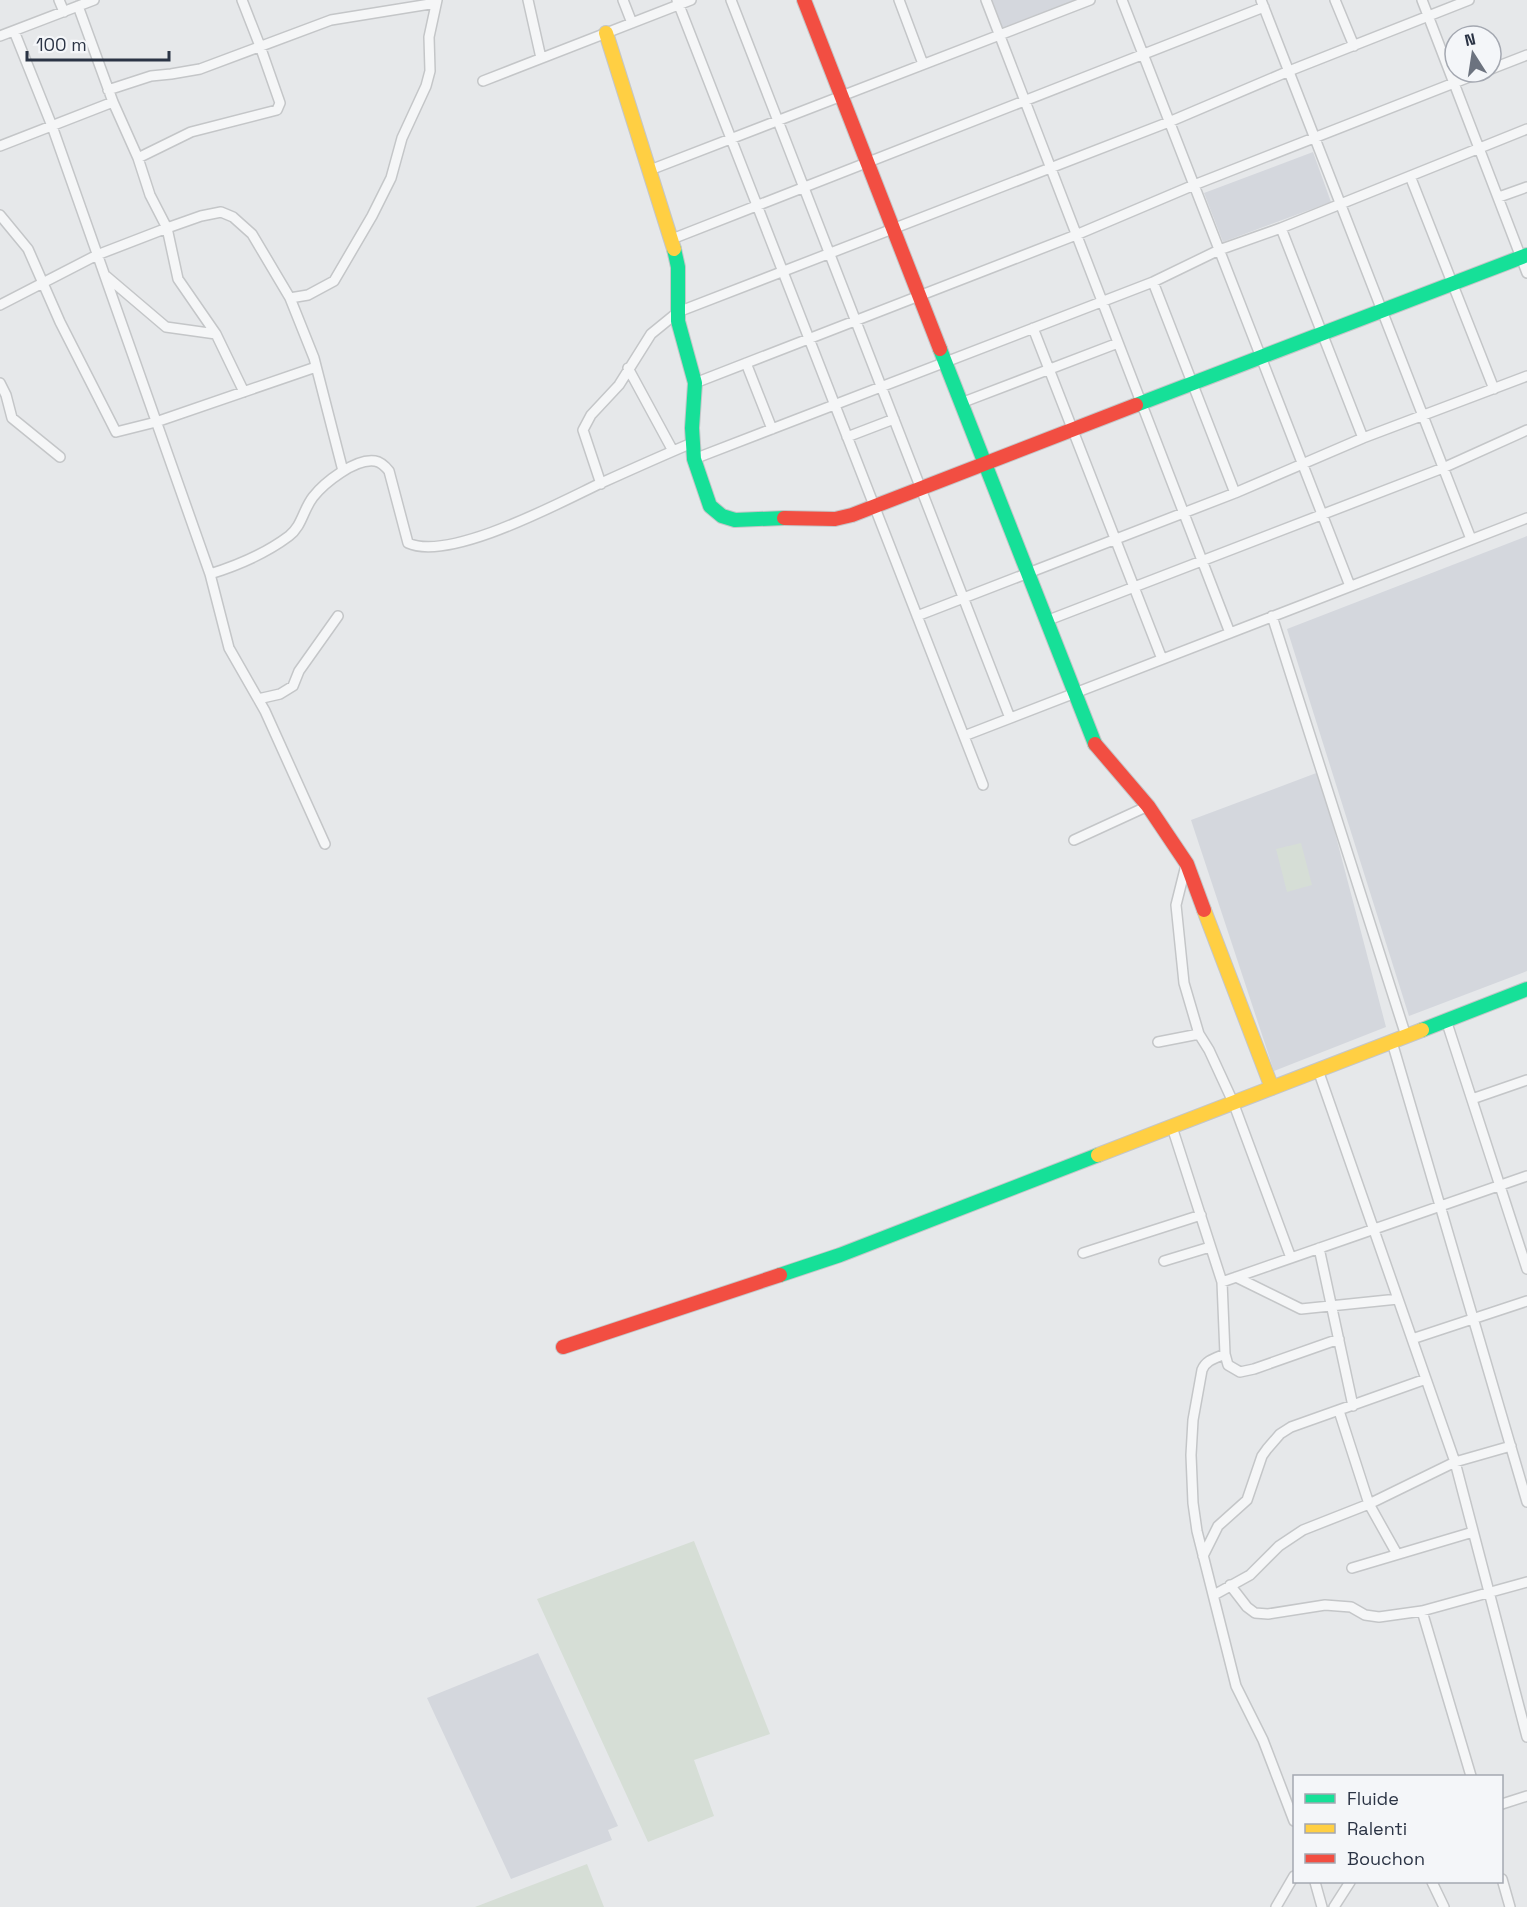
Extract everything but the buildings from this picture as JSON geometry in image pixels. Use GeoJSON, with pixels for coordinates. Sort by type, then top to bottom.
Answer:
{"type":"FeatureCollection","features":[{"type":"Feature","properties":{"kind":"street"},"geometry":{"type":"LineString","coordinates":[[59,0],[64,12]]}},
{"type":"Feature","properties":{"kind":"street"},"geometry":{"type":"LineString","coordinates":[[0,36],[94,0]]}},
{"type":"Feature","properties":{"kind":"street"},"geometry":{"type":"LineString","coordinates":[[138,158],[191,132],[277,110],[280,103],[242,0]]}},
{"type":"Feature","properties":{"kind":"street"},"geometry":{"type":"LineString","coordinates":[[528,0],[541,58]]}},
{"type":"Feature","properties":{"kind":"street"},"geometry":{"type":"LineString","coordinates":[[623,0],[632,23]]}},
{"type":"Feature","properties":{"kind":"street"},"geometry":{"type":"LineString","coordinates":[[483,81],[632,23],[678,2],[691,0]]}},
{"type":"Feature","properties":{"kind":"street"},"geometry":{"type":"LineString","coordinates":[[731,0],[1010,718]]}},
{"type":"Feature","properties":{"kind":"street"},"geometry":{"type":"LineString","coordinates":[[804,0],[1093,741],[1148,806],[1187,864],[1272,1088]]}},
{"type":"Feature","properties":{"kind":"street"},"geometry":{"type":"LineString","coordinates":[[899,0],[923,64]]}},
{"type":"Feature","properties":{"kind":"street"},"geometry":{"type":"LineString","coordinates":[[986,0],[1230,633]]}},
{"type":"Feature","properties":{"kind":"street"},"geometry":{"type":"LineString","coordinates":[[650,170],[1090,0]]}},
{"type":"Feature","properties":{"kind":"street"},"geometry":{"type":"LineString","coordinates":[[1122,0],[1350,586]]}},
{"type":"Feature","properties":{"kind":"street"},"geometry":{"type":"LineString","coordinates":[[1335,0],[1353,46]]}},
{"type":"Feature","properties":{"kind":"street"},"geometry":{"type":"LineString","coordinates":[[1422,0],[1443,54]]}},
{"type":"Feature","properties":{"kind":"street"},"geometry":{"type":"LineString","coordinates":[[601,483],[583,430],[591,415],[619,385],[651,334],[678,312],[1169,122],[1289,71],[1469,0]]}},
{"type":"Feature","properties":{"kind":"street"},"geometry":{"type":"LineString","coordinates":[[108,90],[151,76],[200,69],[331,20],[436,2],[429,37],[430,71],[428,79],[402,138],[391,178],[334,282],[308,295],[290,298]]}},
{"type":"Feature","properties":{"kind":"street"},"geometry":{"type":"LineString","coordinates":[[678,2],[983,785]]}},
{"type":"Feature","properties":{"kind":"street"},"geometry":{"type":"LineString","coordinates":[[672,239],[1143,55],[1262,4],[1471,539]]}},
{"type":"Feature","properties":{"kind":"street"},"geometry":{"type":"LineString","coordinates":[[78,6],[108,90],[138,158],[150,195],[166,228],[178,279],[216,334],[244,392]]}},
{"type":"Feature","properties":{"kind":"street"},"geometry":{"type":"LineString","coordinates":[[14,31],[52,126],[210,574],[229,648],[258,699],[325,844]]}},
{"type":"Feature","properties":{"kind":"street"},"geometry":{"type":"LineString","coordinates":[[606,33],[672,239],[678,267],[678,321],[695,383],[692,443],[694,459],[710,506],[722,516],[735,520],[835,519],[875,507],[1524,256]]}},
{"type":"Feature","properties":{"kind":"street"},"geometry":{"type":"LineString","coordinates":[[1503,64],[1527,55]]}},
{"type":"Feature","properties":{"kind":"street"},"geometry":{"type":"LineString","coordinates":[[695,383],[1076,235],[1194,185],[1451,84]]}},
{"type":"Feature","properties":{"kind":"street"},"geometry":{"type":"LineString","coordinates":[[1454,84],[1524,256],[1527,273]]}},
{"type":"Feature","properties":{"kind":"street"},"geometry":{"type":"LineString","coordinates":[[0,146],[113,102]]}},
{"type":"Feature","properties":{"kind":"street"},"geometry":{"type":"LineString","coordinates":[[694,459],[1153,282],[1219,250],[1281,228],[1527,129]]}},
{"type":"Feature","properties":{"kind":"street"},"geometry":{"type":"LineString","coordinates":[[1410,176],[1494,390]]}},
{"type":"Feature","properties":{"kind":"street"},"geometry":{"type":"LineString","coordinates":[[1499,197],[1527,187]]}},
{"type":"Feature","properties":{"kind":"street"},"geometry":{"type":"LineString","coordinates":[[0,304],[98,255],[166,228],[221,212],[233,217],[252,234],[290,298],[316,367],[343,471]]}},
{"type":"Feature","properties":{"kind":"street"},"geometry":{"type":"LineString","coordinates":[[2,222],[28,249],[60,322],[116,432],[156,422],[316,367]]}},
{"type":"Feature","properties":{"kind":"street"},"geometry":{"type":"LineString","coordinates":[[1281,228],[1364,438]]}},
{"type":"Feature","properties":{"kind":"street"},"geometry":{"type":"LineString","coordinates":[[105,275],[165,327],[216,334]]}},
{"type":"Feature","properties":{"kind":"street"},"geometry":{"type":"LineString","coordinates":[[1153,282],[1235,493]]}},
{"type":"Feature","properties":{"kind":"street"},"geometry":{"type":"LineString","coordinates":[[1033,328],[1162,659]]}},
{"type":"Feature","properties":{"kind":"street"},"geometry":{"type":"LineString","coordinates":[[961,403],[1118,343]]}},
{"type":"Feature","properties":{"kind":"street"},"geometry":{"type":"LineString","coordinates":[[746,363],[772,429]]}},
{"type":"Feature","properties":{"kind":"street"},"geometry":{"type":"LineString","coordinates":[[628,368],[673,451]]}},
{"type":"Feature","properties":{"kind":"street"},"geometry":{"type":"LineString","coordinates":[[917,616],[1235,493],[1364,438],[1527,376]]}},
{"type":"Feature","properties":{"kind":"street"},"geometry":{"type":"LineString","coordinates":[[0,383],[12,418],[60,457]]}},
{"type":"Feature","properties":{"kind":"street"},"geometry":{"type":"LineString","coordinates":[[848,437],[894,419]]}},
{"type":"Feature","properties":{"kind":"street"},"geometry":{"type":"LineString","coordinates":[[1046,621],[1443,468],[1527,430]]}},
{"type":"Feature","properties":{"kind":"street"},"geometry":{"type":"LineString","coordinates":[[210,574],[244,563],[288,536],[296,529],[312,498],[326,483],[357,464],[374,460],[384,464],[389,471],[408,543],[425,547],[443,546],[481,536],[552,507],[692,443]]}},
{"type":"Feature","properties":{"kind":"street"},"geometry":{"type":"LineString","coordinates":[[964,736],[1527,518]]}},
{"type":"Feature","properties":{"kind":"street"},"geometry":{"type":"LineString","coordinates":[[258,699],[280,694],[293,686],[299,671],[338,615]]}},
{"type":"Feature","properties":{"kind":"street"},"geometry":{"type":"LineString","coordinates":[[1272,616],[1406,1036]]}},
{"type":"Feature","properties":{"kind":"street"},"geometry":{"type":"LineString","coordinates":[[1074,840],[1148,806]]}},
{"type":"Feature","properties":{"kind":"street"},"geometry":{"type":"LineString","coordinates":[[1187,864],[1176,905],[1184,982],[1199,1034],[1233,1102],[1291,1258]]}},
{"type":"Feature","properties":{"kind":"street"},"geometry":{"type":"LineString","coordinates":[[563,1347],[840,1255],[1527,989]]}},
{"type":"Feature","properties":{"kind":"street"},"geometry":{"type":"LineString","coordinates":[[1446,1020],[1527,1269]]}},
{"type":"Feature","properties":{"kind":"street"},"geometry":{"type":"LineString","coordinates":[[1158,1042],[1199,1034]]}},
{"type":"Feature","properties":{"kind":"street"},"geometry":{"type":"LineString","coordinates":[[1392,1042],[1511,1446],[1524,1478],[1527,1502]]}},
{"type":"Feature","properties":{"kind":"street"},"geometry":{"type":"LineString","coordinates":[[1318,1070],[1455,1462],[1525,1722],[1527,1737]]}},
{"type":"Feature","properties":{"kind":"street"},"geometry":{"type":"LineString","coordinates":[[1472,1100],[1527,1080]]}},
{"type":"Feature","properties":{"kind":"street"},"geometry":{"type":"LineString","coordinates":[[1173,1127],[1222,1282],[1225,1354],[1228,1365],[1240,1372],[1254,1370],[1339,1339]]}},
{"type":"Feature","properties":{"kind":"street"},"geometry":{"type":"LineString","coordinates":[[1222,1282],[1527,1176]]}},
{"type":"Feature","properties":{"kind":"street"},"geometry":{"type":"LineString","coordinates":[[1083,1253],[1200,1215]]}},
{"type":"Feature","properties":{"kind":"street"},"geometry":{"type":"LineString","coordinates":[[1164,1261],[1210,1246]]}},
{"type":"Feature","properties":{"kind":"street"},"geometry":{"type":"LineString","coordinates":[[1319,1248],[1353,1406]]}},
{"type":"Feature","properties":{"kind":"street"},"geometry":{"type":"LineString","coordinates":[[1236,1277],[1301,1309],[1398,1299]]}},
{"type":"Feature","properties":{"kind":"street"},"geometry":{"type":"LineString","coordinates":[[1412,1339],[1527,1301]]}},
{"type":"Feature","properties":{"kind":"street"},"geometry":{"type":"LineString","coordinates":[[1225,1354],[1205,1364],[1193,1420],[1192,1503],[1236,1686],[1263,1740],[1293,1818]]}},
{"type":"Feature","properties":{"kind":"street"},"geometry":{"type":"LineString","coordinates":[[1203,1556],[1218,1526],[1247,1500],[1262,1456],[1273,1441],[1291,1427],[1426,1379]]}},
{"type":"Feature","properties":{"kind":"street"},"geometry":{"type":"LineString","coordinates":[[1339,1411],[1369,1504],[1397,1554]]}},
{"type":"Feature","properties":{"kind":"street"},"geometry":{"type":"LineString","coordinates":[[1214,1596],[1250,1575],[1290,1537],[1369,1504],[1455,1462],[1511,1446]]}},
{"type":"Feature","properties":{"kind":"street"},"geometry":{"type":"LineString","coordinates":[[1352,1568],[1473,1532]]}},
{"type":"Feature","properties":{"kind":"street"},"geometry":{"type":"LineString","coordinates":[[1230,1585],[1247,1608],[1255,1613],[1268,1614],[1319,1605],[1351,1607],[1365,1615],[1379,1617],[1422,1611],[1527,1582]]}},
{"type":"Feature","properties":{"kind":"street"},"geometry":{"type":"LineString","coordinates":[[1422,1611],[1471,1775]]}},
{"type":"Feature","properties":{"kind":"street"},"geometry":{"type":"LineString","coordinates":[[1503,1804],[1527,1796]]}},
{"type":"Feature","properties":{"kind":"street"},"geometry":{"type":"LineString","coordinates":[[1276,1907],[1293,1878]]}},
{"type":"Feature","properties":{"kind":"street"},"geometry":{"type":"LineString","coordinates":[[1503,1882],[1510,1907]]}},
{"type":"Feature","properties":{"kind":"street"},"geometry":{"type":"LineString","coordinates":[[1316,1883],[1322,1907]]}},
{"type":"Feature","properties":{"kind":"street"},"geometry":{"type":"LineString","coordinates":[[1334,1907],[1349,1883]]}},
{"type":"Feature","properties":{"kind":"street"},"geometry":{"type":"LineString","coordinates":[[1433,1883],[1444,1907]]}},
{"type":"Feature","properties":{"kind":"shaded area"},"geometry":{"type":"Polygon","coordinates":[[[991,0],[1076,0],[1002,29],[991,0]]]}},
{"type":"Feature","properties":{"kind":"shaded area"},"geometry":{"type":"Polygon","coordinates":[[[1313,152],[1331,202],[1223,242],[1204,193],[1313,152]]]}},
{"type":"Feature","properties":{"kind":"shaded area"},"geometry":{"type":"Polygon","coordinates":[[[1527,536],[1527,971],[1409,1016],[1287,629],[1527,536]]]}},
{"type":"Feature","properties":{"kind":"shaded area"},"geometry":{"type":"Polygon","coordinates":[[[1319,772],[1386,1027],[1274,1071],[1191,820],[1319,772]]]}},
{"type":"Feature","properties":{"kind":"shaded area"},"geometry":{"type":"Polygon","coordinates":[[[1301,843],[1312,885],[1287,892],[1276,849],[1301,843]]]}},
{"type":"Feature","properties":{"kind":"shaded area"},"geometry":{"type":"Polygon","coordinates":[[[694,1541],[770,1734],[694,1760],[714,1816],[648,1842],[537,1599],[694,1541]]]}},
{"type":"Feature","properties":{"kind":"shaded area"},"geometry":{"type":"Polygon","coordinates":[[[538,1653],[618,1826],[608,1830],[612,1840],[511,1879],[427,1698],[538,1653]]]}},
{"type":"Feature","properties":{"kind":"shaded area"},"geometry":{"type":"Polygon","coordinates":[[[587,1864],[604,1907],[475,1907],[587,1864]]]}},
{"type":"Feature","properties":{"kind":"traffic: fast"},"geometry":{"type":"LineString","coordinates":[[674,249],[678,267],[678,321],[695,383],[692,428],[694,459],[710,506],[722,516],[735,520],[784,518]]}},
{"type":"Feature","properties":{"kind":"traffic: fast"},"geometry":{"type":"LineString","coordinates":[[1136,405],[1527,255]]}},
{"type":"Feature","properties":{"kind":"traffic: fast"},"geometry":{"type":"LineString","coordinates":[[940,349],[1095,744]]}},
{"type":"Feature","properties":{"kind":"traffic: fast"},"geometry":{"type":"LineString","coordinates":[[1422,1030],[1527,989]]}},
{"type":"Feature","properties":{"kind":"traffic: fast"},"geometry":{"type":"LineString","coordinates":[[780,1275],[840,1255],[1098,1155]]}},
{"type":"Feature","properties":{"kind":"traffic: slow"},"geometry":{"type":"LineString","coordinates":[[606,33],[674,249]]}},
{"type":"Feature","properties":{"kind":"traffic: slow"},"geometry":{"type":"LineString","coordinates":[[1204,910],[1272,1088]]}},
{"type":"Feature","properties":{"kind":"traffic: slow"},"geometry":{"type":"LineString","coordinates":[[1098,1155],[1422,1030]]}},
{"type":"Feature","properties":{"kind":"traffic: jam"},"geometry":{"type":"LineString","coordinates":[[804,0],[940,349]]}},
{"type":"Feature","properties":{"kind":"traffic: jam"},"geometry":{"type":"LineString","coordinates":[[784,518],[835,519],[852,515],[1136,405]]}},
{"type":"Feature","properties":{"kind":"traffic: jam"},"geometry":{"type":"LineString","coordinates":[[1095,744],[1148,806],[1187,864],[1204,910]]}},
{"type":"Feature","properties":{"kind":"traffic: jam"},"geometry":{"type":"LineString","coordinates":[[563,1347],[780,1275]]}}]}
